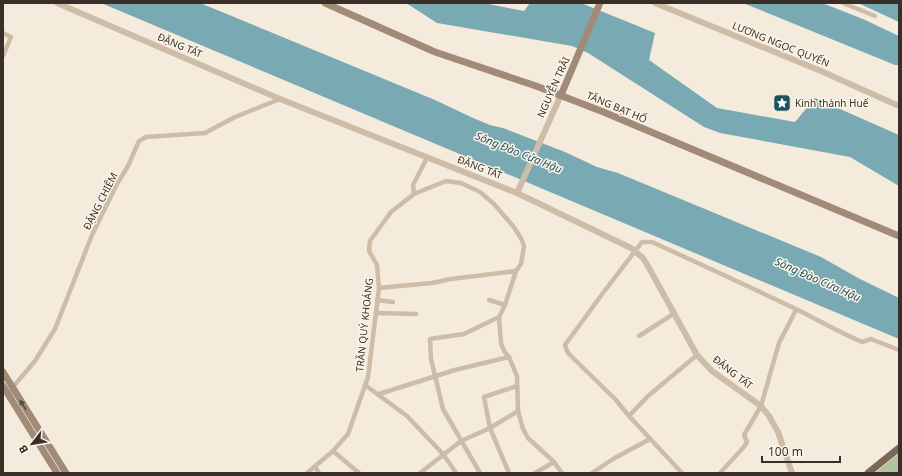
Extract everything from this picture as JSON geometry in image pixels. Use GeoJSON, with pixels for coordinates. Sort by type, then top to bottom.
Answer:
{"type":"FeatureCollection","features":[{"type":"Feature","properties":{"kind":"main road","name":"TĂNG BẠT HỔ"},"geometry":{"type":"LineString","coordinates":[[325,3],[435,52],[561,95],[899,236]]}},
{"type":"Feature","properties":{"kind":"main road","name":"NGUYỄN TRÃI"},"geometry":{"type":"LineString","coordinates":[[561,95],[599,6]]}},
{"type":"Feature","properties":{"kind":"main road"},"geometry":{"type":"LineString","coordinates":[[3,372],[66,473]]}},
{"type":"Feature","properties":{"kind":"main road"},"geometry":{"type":"LineString","coordinates":[[3,386],[9,398],[57,473]]}},
{"type":"Feature","properties":{"kind":"main road"},"geometry":{"type":"LineString","coordinates":[[868,473],[899,448]]}},
{"type":"Feature","properties":{"kind":"street","name":"ĐẶNG TẤT"},"geometry":{"type":"LineString","coordinates":[[57,3],[280,99],[517,193],[636,251],[646,263],[697,355],[712,371],[761,406],[774,424],[792,473]]}},
{"type":"Feature","properties":{"kind":"street","name":"LƯƠNG NGỌC QUYẾN"},"geometry":{"type":"LineString","coordinates":[[655,3],[820,71],[899,106]]}},
{"type":"Feature","properties":{"kind":"street"},"geometry":{"type":"LineString","coordinates":[[843,3],[875,16]]}},
{"type":"Feature","properties":{"kind":"street"},"geometry":{"type":"LineString","coordinates":[[3,33],[11,37],[3,56]]}},
{"type":"Feature","properties":{"kind":"street","name":"NGUYỄN TRÃI"},"geometry":{"type":"LineString","coordinates":[[517,193],[561,95]]}},
{"type":"Feature","properties":{"kind":"street","name":"ĐẶNG CHIÊM"},"geometry":{"type":"LineString","coordinates":[[9,398],[12,388],[35,361],[55,329],[92,235],[117,184],[128,166],[139,141],[146,137],[205,133],[235,117],[280,99]]}},
{"type":"Feature","properties":{"kind":"street"},"geometry":{"type":"LineString","coordinates":[[414,194],[413,185],[427,158]]}},
{"type":"Feature","properties":{"kind":"street","name":"TRẦN QUÝ KHOÁNG"},"geometry":{"type":"LineString","coordinates":[[307,473],[333,451],[348,434],[368,377],[379,288],[377,265],[369,251],[370,241],[391,212],[414,194],[446,181],[461,183],[480,192],[494,204],[513,226],[524,246],[521,264],[516,272],[506,304],[499,317]]}},
{"type":"Feature","properties":{"kind":"street"},"geometry":{"type":"LineString","coordinates":[[682,473],[616,400],[569,354],[565,345],[602,293],[642,242],[652,242],[862,342],[871,339],[899,350]]}},
{"type":"Feature","properties":{"kind":"street"},"geometry":{"type":"LineString","coordinates":[[379,288],[516,272]]}},
{"type":"Feature","properties":{"kind":"street"},"geometry":{"type":"LineString","coordinates":[[377,300],[393,302]]}},
{"type":"Feature","properties":{"kind":"street"},"geometry":{"type":"LineString","coordinates":[[489,300],[506,304]]}},
{"type":"Feature","properties":{"kind":"street"},"geometry":{"type":"LineString","coordinates":[[720,473],[743,448],[746,442],[744,435],[761,406],[779,343],[796,310]]}},
{"type":"Feature","properties":{"kind":"street"},"geometry":{"type":"LineString","coordinates":[[376,313],[416,314]]}},
{"type":"Feature","properties":{"kind":"street"},"geometry":{"type":"LineString","coordinates":[[639,336],[675,313]]}},
{"type":"Feature","properties":{"kind":"street"},"geometry":{"type":"LineString","coordinates":[[480,473],[443,409],[431,359],[430,340],[464,334],[499,317],[501,344],[509,357],[517,376],[518,411],[523,429],[528,438],[554,462],[562,473]]}},
{"type":"Feature","properties":{"kind":"street"},"geometry":{"type":"LineString","coordinates":[[629,416],[648,396],[697,355]]}},
{"type":"Feature","properties":{"kind":"street"},"geometry":{"type":"LineString","coordinates":[[379,394],[455,370],[509,357]]}},
{"type":"Feature","properties":{"kind":"street"},"geometry":{"type":"LineString","coordinates":[[365,385],[407,416],[443,454],[456,473]]}},
{"type":"Feature","properties":{"kind":"street"},"geometry":{"type":"LineString","coordinates":[[509,473],[490,428],[484,398],[517,386]]}},
{"type":"Feature","properties":{"kind":"street"},"geometry":{"type":"LineString","coordinates":[[420,473],[461,441],[490,428],[518,411]]}},
{"type":"Feature","properties":{"kind":"street"},"geometry":{"type":"LineString","coordinates":[[592,473],[613,459],[650,439]]}},
{"type":"Feature","properties":{"kind":"street"},"geometry":{"type":"LineString","coordinates":[[333,451],[359,473]]}},
{"type":"Feature","properties":{"kind":"street"},"geometry":{"type":"LineString","coordinates":[[534,473],[554,462]]}},
{"type":"Feature","properties":{"kind":"street"},"geometry":{"type":"LineString","coordinates":[[315,466],[320,473]]}},
{"type":"Feature","properties":{"kind":"green space"},"geometry":{"type":"Polygon","coordinates":[[[899,453],[899,473],[875,473],[899,453]]]}},
{"type":"Feature","properties":{"kind":"water","name":"Sông Đào Cửa Hậu"},"geometry":{"type":"Polygon","coordinates":[[[101,3],[200,3],[435,100],[490,125],[503,128],[565,152],[597,167],[618,173],[821,257],[860,279],[899,298],[899,339],[101,3]]]}},
{"type":"Feature","properties":{"kind":"water"},"geometry":{"type":"Polygon","coordinates":[[[406,3],[483,3],[524,11],[530,3],[581,3],[655,33],[649,60],[717,108],[795,122],[815,98],[899,135],[899,186],[850,157],[720,133],[704,127],[588,53],[572,46],[437,23],[406,3]]]}},
{"type":"Feature","properties":{"kind":"water"},"geometry":{"type":"Polygon","coordinates":[[[743,3],[822,3],[863,19],[899,36],[899,65],[895,65],[743,3]]]}},
{"type":"Feature","properties":{"kind":"water"},"geometry":{"type":"Polygon","coordinates":[[[858,3],[899,3],[899,22],[858,3]]]}},
{"type":"Feature","properties":{"kind":"place","name":"Kinh thành Huế"},"geometry":{"type":"Point","coordinates":[782,103]}}]}
